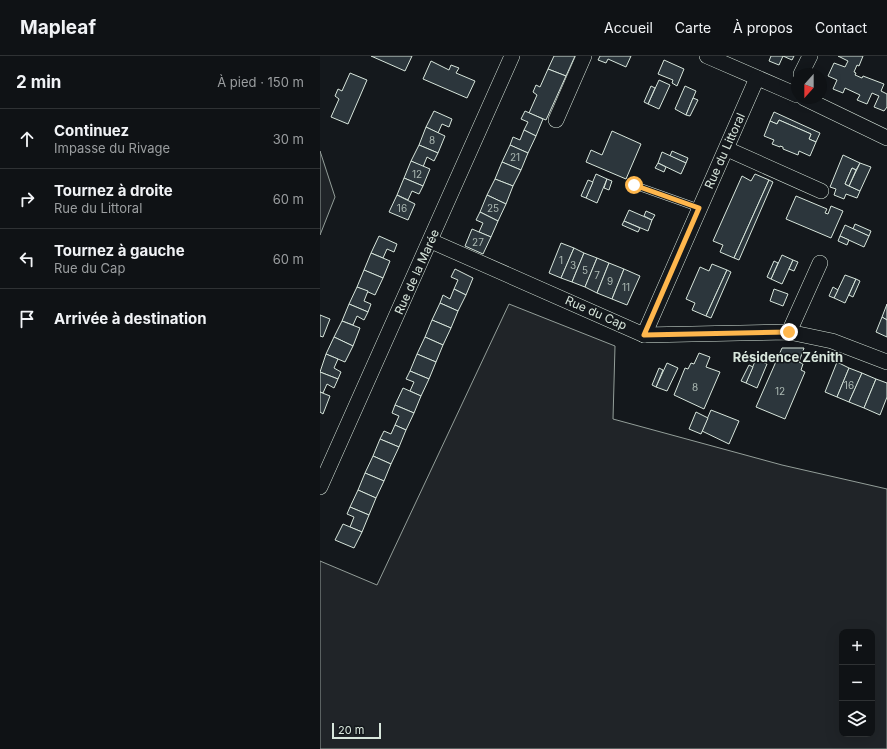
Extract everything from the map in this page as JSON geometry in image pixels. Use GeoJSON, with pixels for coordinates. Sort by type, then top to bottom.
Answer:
{"type":"FeatureCollection","features":[{"type":"Feature","properties":{"kind":"street"},"geometry":{"type":"LineString","coordinates":[[556,120],[584,56]]}},
{"type":"Feature","properties":{"kind":"street"},"geometry":{"type":"LineString","coordinates":[[707,56],[757,78],[791,90]]}},
{"type":"Feature","properties":{"kind":"street"},"geometry":{"type":"LineString","coordinates":[[804,68],[810,56]]}},
{"type":"Feature","properties":{"kind":"street","name":"Rue de la Marée"},"geometry":{"type":"LineString","coordinates":[[320,487],[431,240],[509,57]]}},
{"type":"Feature","properties":{"kind":"street","name":"Rue du Littoral"},"geometry":{"type":"LineString","coordinates":[[644,335],[757,78]]}},
{"type":"Feature","properties":{"kind":"street"},"geometry":{"type":"LineString","coordinates":[[821,104],[887,138]]}},
{"type":"Feature","properties":{"kind":"street"},"geometry":{"type":"LineString","coordinates":[[727,149],[821,191]]}},
{"type":"Feature","properties":{"kind":"street","name":"Rue du Cap"},"geometry":{"type":"LineString","coordinates":[[431,240],[644,335],[789,332],[832,341],[887,362]]}},
{"type":"Feature","properties":{"kind":"street"},"geometry":{"type":"LineString","coordinates":[[789,332],[820,262]]}},
{"type":"Feature","properties":{"kind":"lane"},"geometry":{"type":"LineString","coordinates":[[634,185],[699,208]]}},
{"type":"Feature","properties":{"kind":"shaded area"},"geometry":{"type":"Polygon","coordinates":[[[320,151],[335,197],[320,235],[320,151]]]}},
{"type":"Feature","properties":{"kind":"shaded area"},"geometry":{"type":"Polygon","coordinates":[[[509,304],[615,346],[613,419],[782,465],[887,489],[887,749],[320,749],[320,561],[377,585],[509,304]]]}},
{"type":"Feature","properties":{"kind":"building"},"geometry":{"type":"Polygon","coordinates":[[[371,56],[412,56],[405,71],[371,56]]]}},
{"type":"Feature","properties":{"kind":"building"},"geometry":{"type":"Polygon","coordinates":[[[554,56],[575,56],[566,76],[548,69],[554,56]]]}},
{"type":"Feature","properties":{"kind":"building"},"geometry":{"type":"Polygon","coordinates":[[[600,56],[631,56],[626,67],[608,59],[606,63],[598,60],[600,56]]]}},
{"type":"Feature","properties":{"kind":"building"},"geometry":{"type":"Polygon","coordinates":[[[771,56],[783,56],[779,65],[769,61],[771,56]]]}},
{"type":"Feature","properties":{"kind":"building"},"geometry":{"type":"Polygon","coordinates":[[[783,56],[794,56],[792,60],[783,56]]]}},
{"type":"Feature","properties":{"kind":"building"},"geometry":{"type":"Polygon","coordinates":[[[838,56],[863,56],[859,66],[857,65],[854,72],[856,73],[855,75],[862,78],[863,76],[884,84],[881,91],[887,94],[887,107],[884,111],[874,107],[879,96],[872,93],[867,104],[857,100],[860,95],[845,88],[843,93],[833,89],[837,80],[828,76],[834,63],[845,67],[848,61],[838,56]]]}},
{"type":"Feature","properties":{"kind":"building"},"geometry":{"type":"Polygon","coordinates":[[[664,60],[684,69],[677,86],[672,83],[673,80],[658,74],[664,60]]]}},
{"type":"Feature","properties":{"kind":"building"},"geometry":{"type":"Polygon","coordinates":[[[431,61],[449,70],[451,65],[459,68],[456,73],[475,81],[467,98],[423,79],[431,61]]]}},
{"type":"Feature","properties":{"kind":"building"},"geometry":{"type":"Polygon","coordinates":[[[548,69],[566,76],[546,120],[529,113],[537,95],[533,92],[536,85],[540,87],[548,69]]]}},
{"type":"Feature","properties":{"kind":"building"},"geometry":{"type":"Polygon","coordinates":[[[350,73],[367,80],[348,124],[331,117],[339,99],[335,96],[338,89],[342,91],[350,73]]]}},
{"type":"Feature","properties":{"kind":"building"},"geometry":{"type":"Polygon","coordinates":[[[659,80],[670,85],[659,109],[648,104],[659,80]]]}},
{"type":"Feature","properties":{"kind":"building"},"geometry":{"type":"Polygon","coordinates":[[[651,86],[655,88],[648,104],[644,102],[651,86]]]}},
{"type":"Feature","properties":{"kind":"building"},"geometry":{"type":"Polygon","coordinates":[[[685,86],[696,91],[686,115],[675,109],[685,86]]]}},
{"type":"Feature","properties":{"kind":"building"},"geometry":{"type":"Polygon","coordinates":[[[693,98],[698,100],[690,116],[686,115],[693,98]]]}},
{"type":"Feature","properties":{"kind":"building"},"geometry":{"type":"Polygon","coordinates":[[[434,111],[452,119],[449,127],[442,124],[438,133],[426,127],[434,111]]]}},
{"type":"Feature","properties":{"kind":"building"},"geometry":{"type":"Polygon","coordinates":[[[525,111],[543,119],[536,136],[524,130],[528,122],[521,119],[525,111]]]}},
{"type":"Feature","properties":{"kind":"building"},"geometry":{"type":"Polygon","coordinates":[[[774,112],[820,133],[816,142],[809,139],[811,134],[779,120],[777,124],[770,121],[774,112]]]}},
{"type":"Feature","properties":{"kind":"building"},"geometry":{"type":"Polygon","coordinates":[[[779,120],[811,134],[809,139],[816,142],[810,156],[799,151],[798,155],[783,149],[783,147],[772,144],[774,140],[764,136],[770,121],[777,124],[779,120]]]}},
{"type":"Feature","properties":{"kind":"building"},"geometry":{"type":"Polygon","coordinates":[[[426,127],[445,136],[438,153],[419,145],[426,127]]]}},
{"type":"Feature","properties":{"kind":"building"},"geometry":{"type":"Polygon","coordinates":[[[524,130],[536,136],[528,153],[510,145],[513,137],[520,140],[524,130]]]}},
{"type":"Feature","properties":{"kind":"building"},"geometry":{"type":"Polygon","coordinates":[[[612,131],[641,144],[626,179],[586,162],[591,150],[602,155],[612,131]]]}},
{"type":"Feature","properties":{"kind":"building"},"geometry":{"type":"Polygon","coordinates":[[[419,145],[438,153],[434,161],[427,157],[423,167],[411,161],[419,145]]]}},
{"type":"Feature","properties":{"kind":"building"},"geometry":{"type":"Polygon","coordinates":[[[510,145],[528,153],[521,170],[502,162],[510,145]]]}},
{"type":"Feature","properties":{"kind":"building"},"geometry":{"type":"Polygon","coordinates":[[[672,151],[688,158],[686,163],[670,156],[672,151]]]}},
{"type":"Feature","properties":{"kind":"building"},"geometry":{"type":"Polygon","coordinates":[[[662,152],[686,163],[681,174],[658,163],[662,152]]]}},
{"type":"Feature","properties":{"kind":"building"},"geometry":{"type":"Polygon","coordinates":[[[843,155],[860,163],[856,170],[852,168],[845,184],[860,191],[857,198],[846,194],[844,199],[834,195],[836,189],[830,187],[843,155]]]}},
{"type":"Feature","properties":{"kind":"building"},"geometry":{"type":"Polygon","coordinates":[[[411,161],[430,169],[423,186],[404,178],[411,161]]]}},
{"type":"Feature","properties":{"kind":"building"},"geometry":{"type":"Polygon","coordinates":[[[502,162],[521,170],[513,186],[495,179],[502,162]]]}},
{"type":"Feature","properties":{"kind":"building"},"geometry":{"type":"Polygon","coordinates":[[[658,163],[666,167],[664,172],[655,168],[658,163]]]}},
{"type":"Feature","properties":{"kind":"building"},"geometry":{"type":"Polygon","coordinates":[[[860,163],[871,167],[860,191],[849,186],[860,163]]]}},
{"type":"Feature","properties":{"kind":"building"},"geometry":{"type":"Polygon","coordinates":[[[852,168],[856,170],[849,186],[845,184],[852,168]]]}},
{"type":"Feature","properties":{"kind":"building"},"geometry":{"type":"Polygon","coordinates":[[[596,174],[607,179],[597,203],[586,198],[596,174]]]}},
{"type":"Feature","properties":{"kind":"building"},"geometry":{"type":"Polygon","coordinates":[[[755,174],[769,180],[734,258],[720,252],[723,245],[713,241],[742,176],[751,181],[755,174]]]}},
{"type":"Feature","properties":{"kind":"building"},"geometry":{"type":"Polygon","coordinates":[[[404,178],[423,186],[419,194],[412,191],[408,200],[397,195],[404,178]]]}},
{"type":"Feature","properties":{"kind":"building"},"geometry":{"type":"Polygon","coordinates":[[[495,179],[513,186],[506,204],[487,195],[495,179]]]}},
{"type":"Feature","properties":{"kind":"building"},"geometry":{"type":"Polygon","coordinates":[[[607,179],[612,181],[609,190],[604,188],[607,179]]]}},
{"type":"Feature","properties":{"kind":"building"},"geometry":{"type":"Polygon","coordinates":[[[588,180],[593,182],[586,198],[581,196],[588,180]]]}},
{"type":"Feature","properties":{"kind":"building"},"geometry":{"type":"Polygon","coordinates":[[[769,180],[773,182],[739,260],[734,258],[769,180]]]}},
{"type":"Feature","properties":{"kind":"building"},"geometry":{"type":"Polygon","coordinates":[[[397,195],[415,204],[408,220],[389,212],[397,195]]]}},
{"type":"Feature","properties":{"kind":"building"},"geometry":{"type":"Polygon","coordinates":[[[487,195],[506,204],[498,221],[480,212],[487,195]]]}},
{"type":"Feature","properties":{"kind":"building"},"geometry":{"type":"Polygon","coordinates":[[[796,196],[827,209],[825,213],[828,214],[831,206],[843,211],[831,238],[786,219],[796,196]]]}},
{"type":"Feature","properties":{"kind":"building"},"geometry":{"type":"Polygon","coordinates":[[[629,210],[652,220],[648,231],[624,221],[629,210]]]}},
{"type":"Feature","properties":{"kind":"building"},"geometry":{"type":"Polygon","coordinates":[[[646,211],[655,215],[652,220],[644,216],[646,211]]]}},
{"type":"Feature","properties":{"kind":"building"},"geometry":{"type":"Polygon","coordinates":[[[480,212],[498,221],[491,237],[479,232],[483,223],[476,220],[480,212]]]}},
{"type":"Feature","properties":{"kind":"building"},"geometry":{"type":"Polygon","coordinates":[[[624,221],[640,228],[638,232],[622,225],[624,221]]]}},
{"type":"Feature","properties":{"kind":"building"},"geometry":{"type":"Polygon","coordinates":[[[855,224],[871,231],[869,236],[853,229],[855,224]]]}},
{"type":"Feature","properties":{"kind":"building"},"geometry":{"type":"Polygon","coordinates":[[[845,225],[869,236],[864,247],[840,236],[845,225]]]}},
{"type":"Feature","properties":{"kind":"building"},"geometry":{"type":"Polygon","coordinates":[[[472,229],[491,237],[483,254],[465,246],[472,229]]]}},
{"type":"Feature","properties":{"kind":"building"},"geometry":{"type":"Polygon","coordinates":[[[379,236],[397,244],[394,252],[387,249],[383,258],[371,253],[379,236]]]}},
{"type":"Feature","properties":{"kind":"building"},"geometry":{"type":"Polygon","coordinates":[[[840,236],[849,240],[847,245],[838,241],[840,236]]]}},
{"type":"Feature","properties":{"kind":"building"},"geometry":{"type":"Polygon","coordinates":[[[561,243],[574,248],[561,278],[549,273],[561,243]]]}},
{"type":"Feature","properties":{"kind":"building"},"geometry":{"type":"Polygon","coordinates":[[[574,248],[584,253],[572,282],[561,278],[574,248]]]}},
{"type":"Feature","properties":{"kind":"building"},"geometry":{"type":"Polygon","coordinates":[[[371,253],[390,261],[383,278],[364,270],[371,253]]]}},
{"type":"Feature","properties":{"kind":"building"},"geometry":{"type":"Polygon","coordinates":[[[584,253],[597,258],[585,287],[572,282],[584,253]]]}},
{"type":"Feature","properties":{"kind":"building"},"geometry":{"type":"Polygon","coordinates":[[[782,255],[793,260],[782,284],[771,279],[782,255]]]}},
{"type":"Feature","properties":{"kind":"building"},"geometry":{"type":"Polygon","coordinates":[[[597,258],[609,263],[597,293],[585,287],[597,258]]]}},
{"type":"Feature","properties":{"kind":"building"},"geometry":{"type":"Polygon","coordinates":[[[793,260],[798,262],[794,271],[789,269],[793,260]]]}},
{"type":"Feature","properties":{"kind":"building"},"geometry":{"type":"Polygon","coordinates":[[[774,261],[778,263],[771,279],[767,277],[774,261]]]}},
{"type":"Feature","properties":{"kind":"building"},"geometry":{"type":"Polygon","coordinates":[[[609,263],[624,269],[612,299],[597,293],[609,263]]]}},
{"type":"Feature","properties":{"kind":"building"},"geometry":{"type":"Polygon","coordinates":[[[712,264],[727,270],[706,316],[692,310],[695,303],[686,299],[700,267],[709,271],[712,264]]]}},
{"type":"Feature","properties":{"kind":"building"},"geometry":{"type":"Polygon","coordinates":[[[455,269],[473,278],[466,295],[454,289],[458,280],[451,277],[455,269]]]}},
{"type":"Feature","properties":{"kind":"building"},"geometry":{"type":"Polygon","coordinates":[[[624,269],[640,276],[627,305],[612,299],[624,269]]]}},
{"type":"Feature","properties":{"kind":"building"},"geometry":{"type":"Polygon","coordinates":[[[364,270],[383,278],[375,295],[357,287],[364,270]]]}},
{"type":"Feature","properties":{"kind":"building"},"geometry":{"type":"Polygon","coordinates":[[[727,270],[731,272],[711,318],[706,316],[727,270]]]}},
{"type":"Feature","properties":{"kind":"building"},"geometry":{"type":"Polygon","coordinates":[[[845,275],[856,279],[845,303],[834,298],[845,275]]]}},
{"type":"Feature","properties":{"kind":"building"},"geometry":{"type":"Polygon","coordinates":[[[856,279],[860,281],[853,297],[849,295],[856,279]]]}},
{"type":"Feature","properties":{"kind":"building"},"geometry":{"type":"Polygon","coordinates":[[[357,287],[368,291],[364,301],[371,304],[368,312],[349,304],[357,287]]]}},
{"type":"Feature","properties":{"kind":"building"},"geometry":{"type":"Polygon","coordinates":[[[833,287],[838,290],[834,298],[829,296],[833,287]]]}},
{"type":"Feature","properties":{"kind":"building"},"geometry":{"type":"Polygon","coordinates":[[[454,289],[466,295],[458,311],[440,303],[443,295],[450,299],[454,289]]]}},
{"type":"Feature","properties":{"kind":"building"},"geometry":{"type":"Polygon","coordinates":[[[774,289],[788,294],[783,306],[770,301],[774,289]]]}},
{"type":"Feature","properties":{"kind":"building"},"geometry":{"type":"Polygon","coordinates":[[[440,303],[458,311],[451,328],[432,320],[440,303]]]}},
{"type":"Feature","properties":{"kind":"building"},"geometry":{"type":"Polygon","coordinates":[[[349,304],[368,312],[364,320],[357,316],[353,325],[342,321],[349,304]]]}},
{"type":"Feature","properties":{"kind":"building"},"geometry":{"type":"Polygon","coordinates":[[[887,304],[887,320],[882,317],[887,304]]]}},
{"type":"Feature","properties":{"kind":"building"},"geometry":{"type":"Polygon","coordinates":[[[320,315],[330,319],[323,337],[320,336],[320,315]]]}},
{"type":"Feature","properties":{"kind":"building"},"geometry":{"type":"Polygon","coordinates":[[[882,317],[887,320],[887,337],[876,332],[882,317]]]}},
{"type":"Feature","properties":{"kind":"building"},"geometry":{"type":"Polygon","coordinates":[[[432,320],[451,328],[443,345],[425,337],[432,320]]]}},
{"type":"Feature","properties":{"kind":"building"},"geometry":{"type":"Polygon","coordinates":[[[342,321],[360,328],[353,346],[334,337],[342,321]]]}},
{"type":"Feature","properties":{"kind":"building"},"geometry":{"type":"Polygon","coordinates":[[[334,337],[353,346],[345,362],[326,354],[334,337]]]}},
{"type":"Feature","properties":{"kind":"building"},"geometry":{"type":"Polygon","coordinates":[[[425,337],[443,345],[436,362],[417,354],[425,337]]]}},
{"type":"Feature","properties":{"kind":"building"},"geometry":{"type":"Polygon","coordinates":[[[782,348],[804,348],[799,362],[803,364],[801,370],[805,372],[785,419],[756,407],[782,348]]]}},
{"type":"Feature","properties":{"kind":"building"},"geometry":{"type":"Polygon","coordinates":[[[699,353],[710,357],[706,367],[720,372],[704,409],[674,395],[685,368],[688,369],[691,363],[694,364],[699,353]]]}},
{"type":"Feature","properties":{"kind":"building"},"geometry":{"type":"Polygon","coordinates":[[[326,354],[338,359],[334,368],[341,372],[338,379],[320,372],[326,354]]]}},
{"type":"Feature","properties":{"kind":"building"},"geometry":{"type":"Polygon","coordinates":[[[417,354],[436,362],[429,379],[410,371],[417,354]]]}},
{"type":"Feature","properties":{"kind":"building"},"geometry":{"type":"Polygon","coordinates":[[[756,359],[767,364],[757,388],[746,383],[756,359]]]}},
{"type":"Feature","properties":{"kind":"building"},"geometry":{"type":"Polygon","coordinates":[[[837,362],[849,368],[837,397],[825,392],[837,362]]]}},
{"type":"Feature","properties":{"kind":"building"},"geometry":{"type":"Polygon","coordinates":[[[667,363],[678,368],[667,391],[656,387],[667,363]]]}},
{"type":"Feature","properties":{"kind":"building"},"geometry":{"type":"Polygon","coordinates":[[[749,365],[753,367],[746,383],[741,381],[749,365]]]}},
{"type":"Feature","properties":{"kind":"building"},"geometry":{"type":"Polygon","coordinates":[[[659,368],[663,370],[656,387],[652,385],[659,368]]]}},
{"type":"Feature","properties":{"kind":"building"},"geometry":{"type":"Polygon","coordinates":[[[849,368],[862,373],[849,402],[837,397],[849,368]]]}},
{"type":"Feature","properties":{"kind":"building"},"geometry":{"type":"Polygon","coordinates":[[[410,371],[429,379],[421,396],[410,391],[414,382],[406,379],[410,371]]]}},
{"type":"Feature","properties":{"kind":"building"},"geometry":{"type":"Polygon","coordinates":[[[320,372],[338,379],[334,388],[327,384],[323,393],[320,392],[320,372]]]}},
{"type":"Feature","properties":{"kind":"building"},"geometry":{"type":"Polygon","coordinates":[[[862,373],[876,379],[864,408],[849,402],[862,373]]]}},
{"type":"Feature","properties":{"kind":"building"},"geometry":{"type":"Polygon","coordinates":[[[876,379],[887,383],[887,397],[880,415],[864,408],[876,379]]]}},
{"type":"Feature","properties":{"kind":"building"},"geometry":{"type":"Polygon","coordinates":[[[403,388],[421,396],[414,413],[395,405],[403,388]]]}},
{"type":"Feature","properties":{"kind":"building"},"geometry":{"type":"Polygon","coordinates":[[[320,392],[330,396],[323,414],[320,412],[320,392]]]}},
{"type":"Feature","properties":{"kind":"building"},"geometry":{"type":"Polygon","coordinates":[[[395,405],[414,413],[406,430],[395,425],[399,416],[392,413],[395,405]]]}},
{"type":"Feature","properties":{"kind":"building"},"geometry":{"type":"Polygon","coordinates":[[[711,410],[739,421],[729,444],[702,431],[711,410]]]}},
{"type":"Feature","properties":{"kind":"building"},"geometry":{"type":"Polygon","coordinates":[[[696,412],[708,418],[701,434],[689,429],[696,412]]]}},
{"type":"Feature","properties":{"kind":"building"},"geometry":{"type":"Polygon","coordinates":[[[395,425],[406,430],[399,447],[380,439],[384,431],[391,434],[395,425]]]}},
{"type":"Feature","properties":{"kind":"building"},"geometry":{"type":"Polygon","coordinates":[[[380,439],[399,447],[391,464],[373,456],[380,439]]]}},
{"type":"Feature","properties":{"kind":"building"},"geometry":{"type":"Polygon","coordinates":[[[373,456],[391,464],[384,481],[365,473],[373,456]]]}},
{"type":"Feature","properties":{"kind":"building"},"geometry":{"type":"Polygon","coordinates":[[[365,473],[384,481],[376,498],[358,490],[365,473]]]}},
{"type":"Feature","properties":{"kind":"building"},"geometry":{"type":"Polygon","coordinates":[[[358,490],[376,498],[369,515],[350,507],[358,490]]]}},
{"type":"Feature","properties":{"kind":"building"},"geometry":{"type":"Polygon","coordinates":[[[350,507],[369,515],[362,532],[350,527],[354,517],[347,514],[350,507]]]}},
{"type":"Feature","properties":{"kind":"building"},"geometry":{"type":"Polygon","coordinates":[[[343,524],[362,532],[354,548],[335,540],[343,524]]]}},
{"type":"Feature","properties":{"kind":"district","name":"Résidence Zénith"},"geometry":{"type":"Point","coordinates":[788,357]}},
{"type":"Feature","properties":{"kind":"route"},"geometry":{"type":"LineString","coordinates":[[634,185],[699,208],[644,335],[789,332]]}}]}
